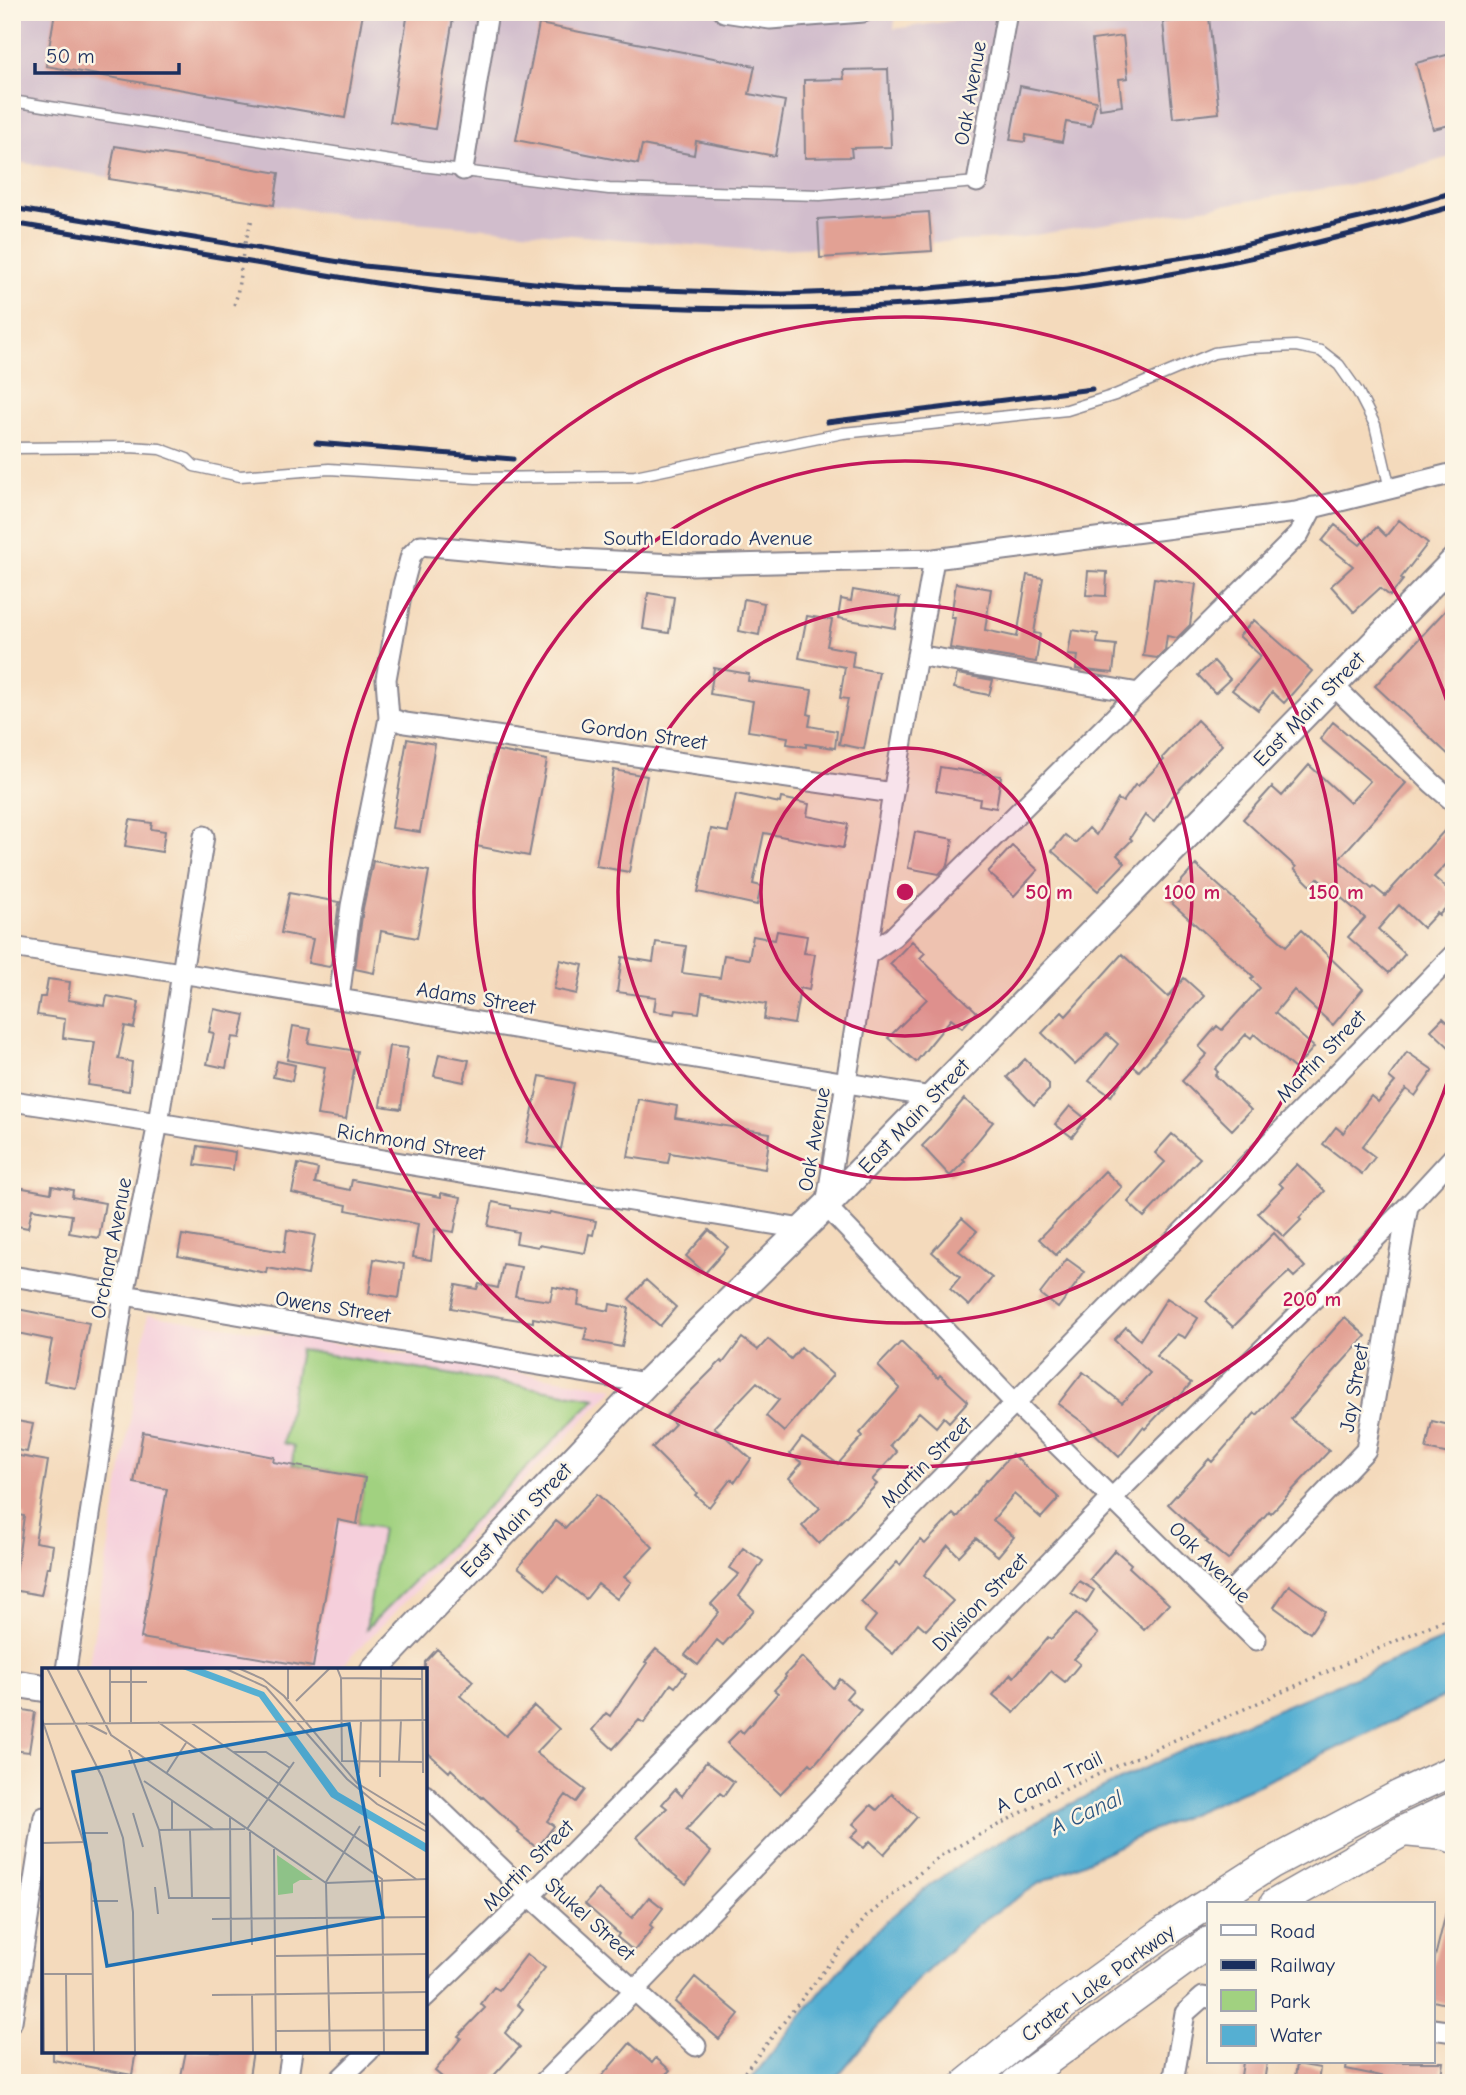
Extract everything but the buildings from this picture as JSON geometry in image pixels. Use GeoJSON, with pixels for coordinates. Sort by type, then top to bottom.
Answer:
{"type":"FeatureCollection","features":[{"type":"Feature","properties":{"kind":"main road","name":"Crater Lake Parkway"},"geometry":{"type":"LineString","coordinates":[[1211,1902],[1270,1864],[1400,1795],[1454,1770]]}},
{"type":"Feature","properties":{"kind":"main road"},"geometry":{"type":"LineString","coordinates":[[1279,1902],[1403,1831],[1454,1807]]}},
{"type":"Feature","properties":{"kind":"main road"},"geometry":{"type":"LineString","coordinates":[[1403,1831],[1454,1838]]}},
{"type":"Feature","properties":{"kind":"main road","name":"Crater Lake Parkway"},"geometry":{"type":"LineString","coordinates":[[967,2083],[1062,2006],[1207,1904]]}},
{"type":"Feature","properties":{"kind":"main road","name":"Crater Lake Parkway"},"geometry":{"type":"LineString","coordinates":[[1016,2083],[1207,1943]]}},
{"type":"Feature","properties":{"kind":"street"},"geometry":{"type":"LineString","coordinates":[[463,170],[488,12]]}},
{"type":"Feature","properties":{"kind":"street"},"geometry":{"type":"LineString","coordinates":[[724,12],[770,19],[863,12]]}},
{"type":"Feature","properties":{"kind":"street","name":"Oak Avenue"},"geometry":{"type":"LineString","coordinates":[[977,182],[1007,12]]}},
{"type":"Feature","properties":{"kind":"street","name":"South Eldorado Avenue"},"geometry":{"type":"LineString","coordinates":[[339,999],[351,906],[389,718],[386,679],[402,585],[411,555],[421,545],[558,558],[693,565],[934,559],[1296,512],[1454,473]]}},
{"type":"Feature","properties":{"kind":"street"},"geometry":{"type":"LineString","coordinates":[[867,955],[893,937],[1299,534],[1313,507]]}},
{"type":"Feature","properties":{"kind":"street","name":"Oak Avenue"},"geometry":{"type":"LineString","coordinates":[[934,559],[826,1206],[1015,1403],[1256,1640]]}},
{"type":"Feature","properties":{"kind":"street","name":"East Main Street"},"geometry":{"type":"LineString","coordinates":[[376,1668],[646,1383],[826,1206],[1454,561]]}},
{"type":"Feature","properties":{"kind":"street"},"geometry":{"type":"LineString","coordinates":[[917,655],[1139,693]]}},
{"type":"Feature","properties":{"kind":"street"},"geometry":{"type":"LineString","coordinates":[[1333,685],[1454,802]]}},
{"type":"Feature","properties":{"kind":"street","name":"Gordon Street"},"geometry":{"type":"LineString","coordinates":[[389,718],[405,723],[893,793]]}},
{"type":"Feature","properties":{"kind":"street","name":"Orchard Avenue"},"geometry":{"type":"LineString","coordinates":[[66,1668],[124,1295],[158,1123],[204,836]]}},
{"type":"Feature","properties":{"kind":"street","name":"Adams Street"},"geometry":{"type":"LineString","coordinates":[[12,947],[932,1097]]}},
{"type":"Feature","properties":{"kind":"street","name":"Martin Street"},"geometry":{"type":"LineString","coordinates":[[427,1995],[530,1896],[1454,954]]}},
{"type":"Feature","properties":{"kind":"street","name":"Richmond Street"},"geometry":{"type":"LineString","coordinates":[[12,1101],[802,1229]]}},
{"type":"Feature","properties":{"kind":"street","name":"Division Street"},"geometry":{"type":"LineString","coordinates":[[543,2083],[1112,1498],[1408,1206],[1454,1156]]}},
{"type":"Feature","properties":{"kind":"street","name":"Jay Street"},"geometry":{"type":"LineString","coordinates":[[1219,1604],[1366,1450],[1408,1206]]}},
{"type":"Feature","properties":{"kind":"street","name":"Owens Street"},"geometry":{"type":"LineString","coordinates":[[12,1276],[646,1383]]}},
{"type":"Feature","properties":{"kind":"street"},"geometry":{"type":"LineString","coordinates":[[12,1683],[42,1689]]}},
{"type":"Feature","properties":{"kind":"street","name":"Stukel Street"},"geometry":{"type":"LineString","coordinates":[[427,1797],[530,1896],[696,2046]]}},
{"type":"Feature","properties":{"kind":"street"},"geometry":{"type":"LineString","coordinates":[[12,2021],[42,1830]]}},
{"type":"Feature","properties":{"kind":"street"},"geometry":{"type":"LineString","coordinates":[[1173,2083],[1185,2013],[1203,1997],[1207,1998]]}},
{"type":"Feature","properties":{"kind":"street"},"geometry":{"type":"LineString","coordinates":[[1434,2029],[1454,2032]]}},
{"type":"Feature","properties":{"kind":"street"},"geometry":{"type":"LineString","coordinates":[[287,2083],[292,2053]]}},
{"type":"Feature","properties":{"kind":"street"},"geometry":{"type":"LineString","coordinates":[[336,2083],[367,2053]]}},
{"type":"Feature","properties":{"kind":"lane"},"geometry":{"type":"LineString","coordinates":[[12,101],[384,160],[609,188],[820,195],[977,182]]}},
{"type":"Feature","properties":{"kind":"lane"},"geometry":{"type":"LineString","coordinates":[[12,447],[160,449],[187,459],[194,466],[240,476],[329,469],[476,478],[635,476],[843,433],[1067,410],[1115,395],[1214,353],[1296,346],[1321,351],[1339,365],[1358,392],[1375,425],[1390,489]]}},
{"type":"Feature","properties":{"kind":"path"},"geometry":{"type":"LineString","coordinates":[[234,305],[244,246],[252,219]]}},
{"type":"Feature","properties":{"kind":"path","name":"A Canal Trail"},"geometry":{"type":"LineString","coordinates":[[736,2083],[866,1917],[943,1853],[1070,1787],[1454,1615]]}},
{"type":"Feature","properties":{"kind":"shaded area"},"geometry":{"type":"Polygon","coordinates":[[[12,12],[896,12],[894,29],[1011,12],[1454,12],[1454,156],[1359,183],[1010,239],[753,250],[351,217],[12,161],[12,12]]]}},
{"type":"Feature","properties":{"kind":"shaded area"},"geometry":{"type":"Polygon","coordinates":[[[148,1314],[615,1388],[340,1668],[88,1668],[148,1314]]]}},
{"type":"Feature","properties":{"kind":"green space"},"geometry":{"type":"Polygon","coordinates":[[[300,1350],[596,1398],[366,1629],[382,1528],[357,1524],[365,1478],[292,1465],[294,1446],[283,1443],[300,1350]]]}},
{"type":"Feature","properties":{"kind":"water","name":"A Canal"},"geometry":{"type":"Polygon","coordinates":[[[1454,1635],[1454,1692],[1274,1778],[1155,1829],[1038,1884],[978,1924],[913,1984],[832,2083],[748,2083],[822,1990],[862,1946],[905,1905],[966,1861],[1077,1801],[1170,1756],[1454,1635]]]}},
{"type":"Feature","properties":{"kind":"railway"},"geometry":{"type":"LineString","coordinates":[[12,208],[364,266],[574,287],[783,294],[920,289],[1059,276],[1205,254],[1394,210],[1454,192]]}},
{"type":"Feature","properties":{"kind":"railway"},"geometry":{"type":"LineString","coordinates":[[12,223],[358,280],[464,294],[638,307],[786,309],[935,303],[1008,297],[1129,281],[1270,254],[1454,206]]}},
{"type":"Feature","properties":{"kind":"railway"},"geometry":{"type":"LineString","coordinates":[[827,422],[1092,389]]}},
{"type":"Feature","properties":{"kind":"railway"},"geometry":{"type":"LineString","coordinates":[[316,443],[513,459]]}}]}
